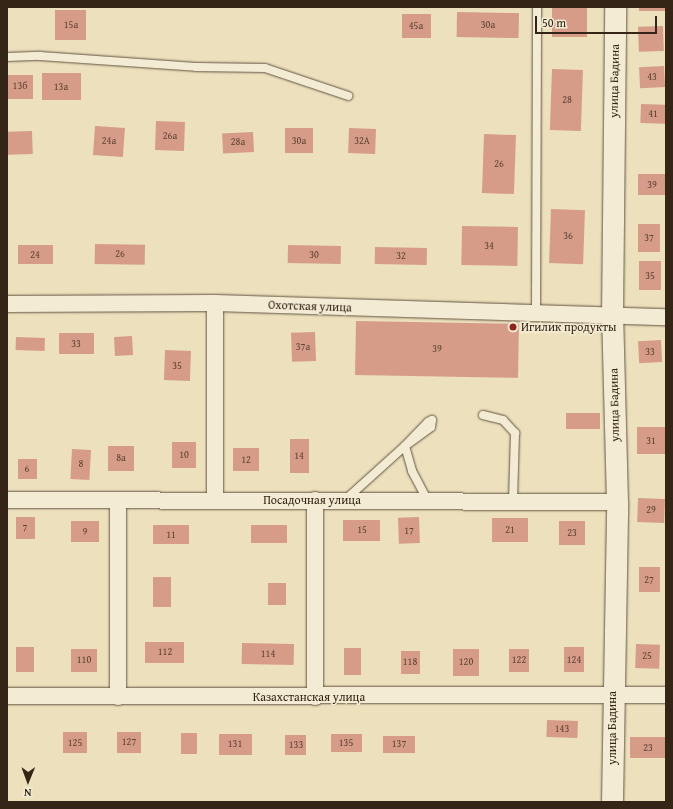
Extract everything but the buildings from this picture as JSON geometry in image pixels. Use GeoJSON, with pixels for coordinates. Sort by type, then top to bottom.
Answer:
{"type":"FeatureCollection","features":[{"type":"Feature","properties":{"kind":"street","name":"улица Бадина"},"geometry":{"type":"LineString","coordinates":[[612,802],[612,695],[617,502],[612,316],[615,7]]}},
{"type":"Feature","properties":{"kind":"street","name":"Охотская улица"},"geometry":{"type":"LineString","coordinates":[[7,304],[215,303],[666,317]]}},
{"type":"Feature","properties":{"kind":"street"},"geometry":{"type":"LineString","coordinates":[[215,303],[215,500]]}},
{"type":"Feature","properties":{"kind":"street","name":"Посадочная улица"},"geometry":{"type":"LineString","coordinates":[[7,500],[617,502]]}},
{"type":"Feature","properties":{"kind":"street"},"geometry":{"type":"LineString","coordinates":[[118,500],[118,697]]}},
{"type":"Feature","properties":{"kind":"street"},"geometry":{"type":"LineString","coordinates":[[315,500],[315,697]]}},
{"type":"Feature","properties":{"kind":"street","name":"Казахстанская улица"},"geometry":{"type":"LineString","coordinates":[[7,696],[315,697],[666,695]]}},
{"type":"Feature","properties":{"kind":"lane"},"geometry":{"type":"LineString","coordinates":[[536,313],[537,7]]}},
{"type":"Feature","properties":{"kind":"lane"},"geometry":{"type":"LineString","coordinates":[[7,57],[40,56],[196,67],[265,68],[348,96]]}},
{"type":"Feature","properties":{"kind":"lane"},"geometry":{"type":"LineString","coordinates":[[483,415],[503,420],[515,433],[513,501]]}},
{"type":"Feature","properties":{"kind":"lane"},"geometry":{"type":"LineString","coordinates":[[344,500],[405,446],[412,471],[428,501]]}},
{"type":"Feature","properties":{"kind":"place","name":"Игилик продукты"},"geometry":{"type":"Point","coordinates":[513,327]}}]}
